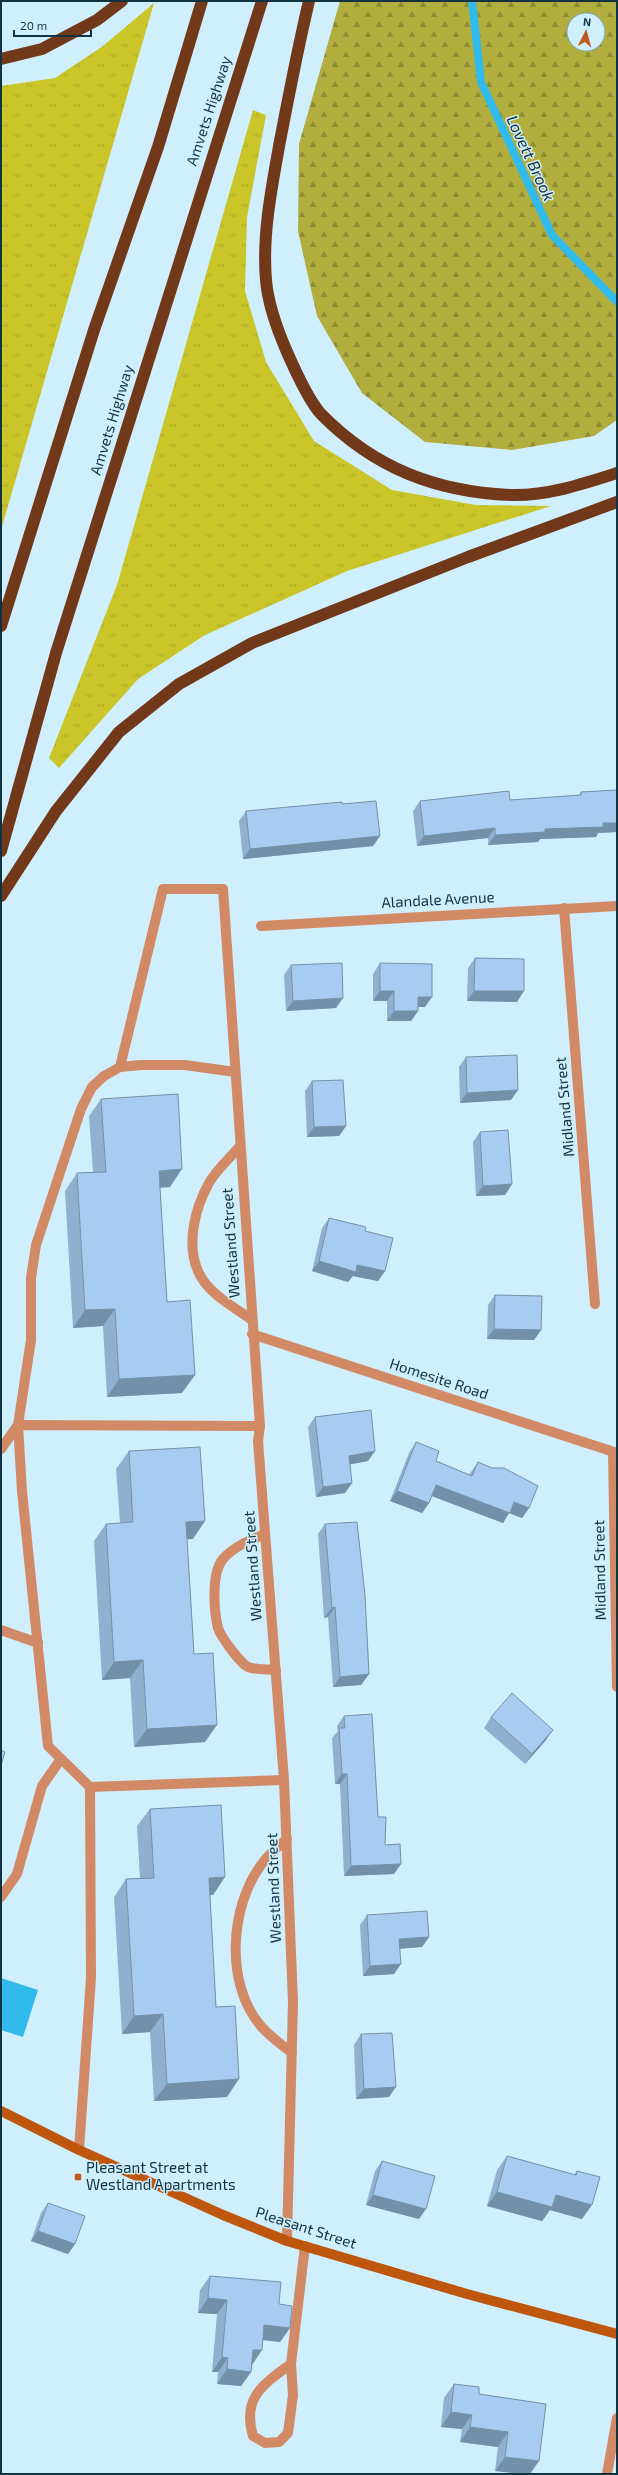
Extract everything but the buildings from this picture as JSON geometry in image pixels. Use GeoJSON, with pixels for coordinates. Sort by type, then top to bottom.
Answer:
{"type":"FeatureCollection","features":[{"type":"Feature","properties":{"kind":"highway"},"geometry":{"type":"LineString","coordinates":[[1,59],[42,49],[97,20],[122,1]]}},
{"type":"Feature","properties":{"kind":"highway"},"geometry":{"type":"LineString","coordinates":[[1,626],[94,330],[158,147],[202,1]]}},
{"type":"Feature","properties":{"kind":"highway","name":"Amvets Highway"},"geometry":{"type":"LineString","coordinates":[[1,850],[56,653],[262,1]]}},
{"type":"Feature","properties":{"kind":"highway"},"geometry":{"type":"LineString","coordinates":[[309,1],[289,94],[265,240],[266,281],[275,325],[294,367],[320,413],[373,456],[416,479],[461,489],[512,495],[567,489],[617,473]]}},
{"type":"Feature","properties":{"kind":"highway"},"geometry":{"type":"LineString","coordinates":[[1,896],[56,811],[118,732],[179,684],[252,643],[468,557],[617,502]]}},
{"type":"Feature","properties":{"kind":"main road","name":"Pleasant Street"},"geometry":{"type":"LineString","coordinates":[[1,2111],[79,2150],[223,2215],[287,2241],[467,2294],[617,2334]]}},
{"type":"Feature","properties":{"kind":"street","name":"Westland Street"},"geometry":{"type":"LineString","coordinates":[[120,1067],[163,889],[223,889],[252,1334],[260,1426],[258,1441],[276,1670],[287,1839],[293,2002],[287,2241]]}},
{"type":"Feature","properties":{"kind":"street","name":"Alandale Avenue"},"geometry":{"type":"LineString","coordinates":[[261,926],[617,906]]}},
{"type":"Feature","properties":{"kind":"street","name":"Midland Street"},"geometry":{"type":"LineString","coordinates":[[564,908],[595,1304]]}},
{"type":"Feature","properties":{"kind":"street"},"geometry":{"type":"LineString","coordinates":[[79,2150],[91,1978],[90,1787],[48,1746],[18,1425],[30,1340],[31,1278],[36,1245],[81,1109],[92,1087],[120,1067],[186,1065],[235,1072]]}},
{"type":"Feature","properties":{"kind":"street"},"geometry":{"type":"LineString","coordinates":[[240,1146],[210,1182],[197,1208],[192,1245],[198,1272],[215,1293],[252,1320]]}},
{"type":"Feature","properties":{"kind":"street","name":"Homesite Road"},"geometry":{"type":"LineString","coordinates":[[252,1334],[615,1453]]}},
{"type":"Feature","properties":{"kind":"street"},"geometry":{"type":"LineString","coordinates":[[18,1425],[260,1426]]}},
{"type":"Feature","properties":{"kind":"street"},"geometry":{"type":"LineString","coordinates":[[1,1449],[18,1425]]}},
{"type":"Feature","properties":{"kind":"street","name":"Midland Street"},"geometry":{"type":"LineString","coordinates":[[615,1453],[617,1687]]}},
{"type":"Feature","properties":{"kind":"street"},"geometry":{"type":"LineString","coordinates":[[265,1534],[239,1546],[222,1559],[215,1579],[215,1606],[219,1629],[232,1651],[248,1666],[276,1670]]}},
{"type":"Feature","properties":{"kind":"street"},"geometry":{"type":"LineString","coordinates":[[1,1630],[38,1643]]}},
{"type":"Feature","properties":{"kind":"street"},"geometry":{"type":"LineString","coordinates":[[1,1896],[18,1874],[42,1786],[61,1759]]}},
{"type":"Feature","properties":{"kind":"street"},"geometry":{"type":"LineString","coordinates":[[90,1787],[284,1780]]}},
{"type":"Feature","properties":{"kind":"street"},"geometry":{"type":"LineString","coordinates":[[287,1839],[261,1864],[246,1891],[237,1927],[236,1962],[243,1994],[259,2024],[292,2053]]}},
{"type":"Feature","properties":{"kind":"street"},"geometry":{"type":"LineString","coordinates":[[291,2364],[264,2384],[252,2402],[248,2419],[253,2436],[265,2443],[279,2442],[288,2434],[293,2395],[291,2364],[305,2246]]}},
{"type":"Feature","properties":{"kind":"street"},"geometry":{"type":"LineString","coordinates":[[607,2474],[617,2418]]}},
{"type":"Feature","properties":{"kind":"green space"},"geometry":{"type":"Polygon","coordinates":[[[340,1],[617,1],[617,420],[594,436],[512,450],[425,442],[362,393],[317,316],[298,231],[299,144],[340,1]]]}},
{"type":"Feature","properties":{"kind":"green space"},"geometry":{"type":"Polygon","coordinates":[[[154,3],[1,530],[1,86],[55,78],[103,46],[154,3]]]}},
{"type":"Feature","properties":{"kind":"green space"},"geometry":{"type":"Polygon","coordinates":[[[253,110],[266,115],[247,217],[245,291],[266,362],[314,441],[392,490],[476,505],[551,506],[347,571],[205,635],[138,679],[59,768],[49,758],[117,585],[253,110]]]}},
{"type":"Feature","properties":{"kind":"water"},"geometry":{"type":"Polygon","coordinates":[[[1,1978],[38,1990],[23,2037],[1,2030],[1,1978]]]}},
{"type":"Feature","properties":{"kind":"waterway","name":"Lovett Brook"},"geometry":{"type":"LineString","coordinates":[[472,1],[481,82],[552,235],[617,302]]}},
{"type":"Feature","properties":{"kind":"place","name":"Pleasant Street at Westland Apartments"},"geometry":{"type":"Point","coordinates":[78,2177]}}]}
